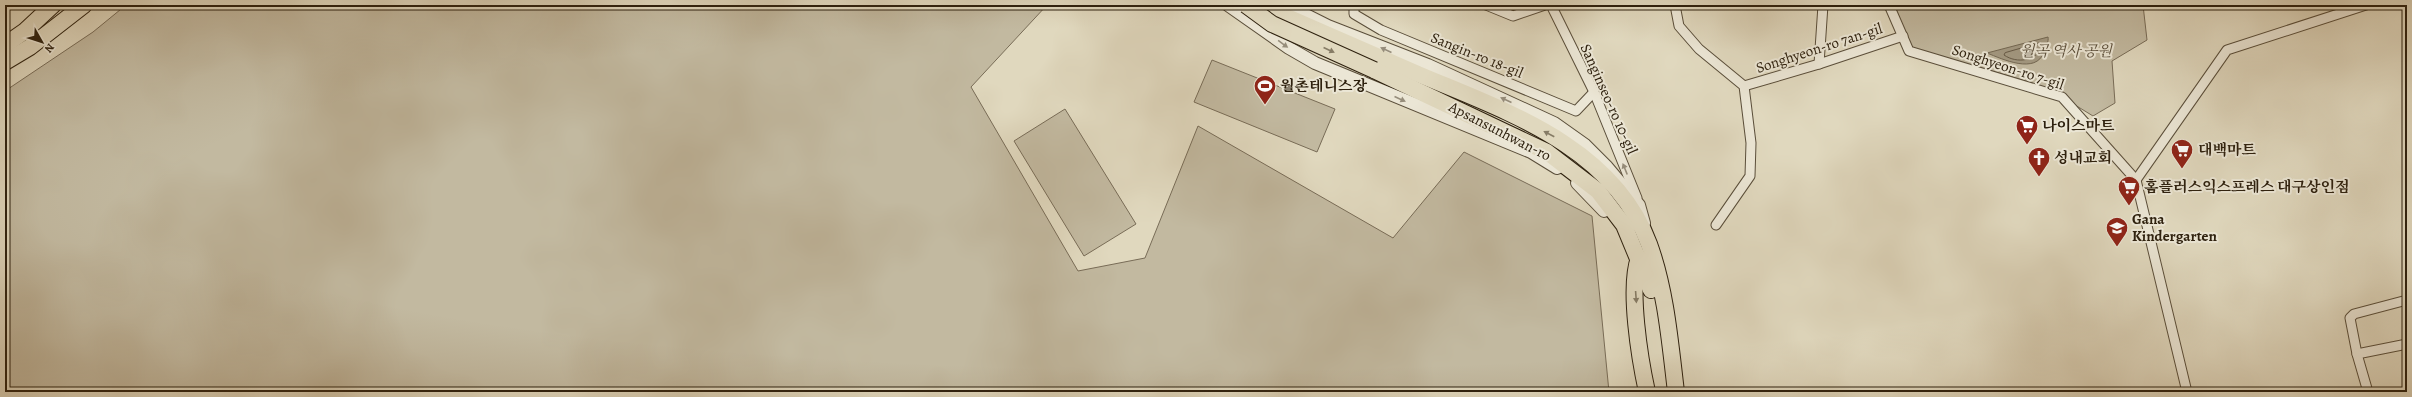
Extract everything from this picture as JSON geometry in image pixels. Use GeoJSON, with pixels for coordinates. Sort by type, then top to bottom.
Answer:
{"type":"FeatureCollection","features":[{"type":"Feature","properties":{"kind":"highway"},"geometry":{"type":"LineString","coordinates":[[5,62],[30,47],[84,5]]}},
{"type":"Feature","properties":{"kind":"highway","name":"Apsansunhwan-ro"},"geometry":{"type":"LineString","coordinates":[[1246,5],[1272,24],[1378,64]]}},
{"type":"Feature","properties":{"kind":"highway","name":"Apsansunhwan-ro"},"geometry":{"type":"LineString","coordinates":[[1267,5],[1547,152],[1598,192],[1644,252],[1665,305],[1676,392]]}},
{"type":"Feature","properties":{"kind":"highway"},"geometry":{"type":"LineString","coordinates":[[5,37],[48,9]]}},
{"type":"Feature","properties":{"kind":"highway"},"geometry":{"type":"LineString","coordinates":[[5,45],[25,31],[48,9]]}},
{"type":"Feature","properties":{"kind":"highway"},"geometry":{"type":"LineString","coordinates":[[1647,392],[1638,334],[1635,286],[1636,267],[1644,252],[1662,272],[1668,287],[1682,392]]}},
{"type":"Feature","properties":{"kind":"highway","name":"Apsansunhwan-ro"},"geometry":{"type":"LineString","coordinates":[[1644,252],[1656,304],[1666,392]]}},
{"type":"Feature","properties":{"kind":"street"},"geometry":{"type":"LineString","coordinates":[[1228,5],[1315,63],[1531,152],[1552,164],[1577,183],[1598,203],[1616,227],[1644,252]]}},
{"type":"Feature","properties":{"kind":"street"},"geometry":{"type":"LineString","coordinates":[[1264,30],[1267,5]]}},
{"type":"Feature","properties":{"kind":"street"},"geometry":{"type":"LineString","coordinates":[[1286,5],[1328,26],[1428,65],[1554,123],[1585,145],[1607,167],[1639,205],[1644,252]]}},
{"type":"Feature","properties":{"kind":"street","name":"Sangin-ro 18-gil"},"geometry":{"type":"LineString","coordinates":[[1354,5],[1354,14],[1381,30],[1576,111],[1594,92]]}},
{"type":"Feature","properties":{"kind":"street"},"geometry":{"type":"LineString","coordinates":[[1486,5],[1513,16],[1544,5]]}},
{"type":"Feature","properties":{"kind":"street","name":"Sanginseo-ro 10-gil"},"geometry":{"type":"LineString","coordinates":[[1551,5],[1594,92],[1639,205]]}},
{"type":"Feature","properties":{"kind":"street","name":"Songhyeon-ro 7an-gil"},"geometry":{"type":"LineString","coordinates":[[1675,5],[1678,26],[1699,48],[1744,86],[1751,143],[1750,176],[1716,225]]}},
{"type":"Feature","properties":{"kind":"street"},"geometry":{"type":"LineString","coordinates":[[1819,64],[1823,5]]}},
{"type":"Feature","properties":{"kind":"street","name":"Songhyeon-ro 7-gil"},"geometry":{"type":"LineString","coordinates":[[1888,5],[1909,51],[2062,97],[2136,180],[2187,392]]}},
{"type":"Feature","properties":{"kind":"street"},"geometry":{"type":"LineString","coordinates":[[2136,180],[2227,50],[2366,5]]}},
{"type":"Feature","properties":{"kind":"street","name":"Songhyeon-ro 7an-gil"},"geometry":{"type":"LineString","coordinates":[[1744,86],[1819,64],[1902,36]]}},
{"type":"Feature","properties":{"kind":"street"},"geometry":{"type":"LineString","coordinates":[[2368,392],[2357,354],[2350,318],[2354,314],[2407,300]]}},
{"type":"Feature","properties":{"kind":"street"},"geometry":{"type":"LineString","coordinates":[[2357,354],[2407,344]]}},
{"type":"Feature","properties":{"kind":"green space"},"geometry":{"type":"Polygon","coordinates":[[[126,5],[1047,5],[971,87],[1078,271],[1145,258],[1198,126],[1393,238],[1464,152],[1592,216],[1609,392],[5,392],[5,91],[93,32],[126,5]]]}},
{"type":"Feature","properties":{"kind":"green space","name":"월곡 역사 공원"},"geometry":{"type":"Polygon","coordinates":[[[1888,5],[2143,5],[2147,40],[2112,61],[2115,103],[2093,116],[2062,97],[1909,51],[1888,5]]]}},
{"type":"Feature","properties":{"kind":"green space","name":"월촌테니스장"},"geometry":{"type":"Polygon","coordinates":[[[1212,60],[1335,109],[1317,152],[1194,102],[1212,60]]]}},
{"type":"Feature","properties":{"kind":"green space"},"geometry":{"type":"Polygon","coordinates":[[[1065,109],[1136,224],[1084,256],[1014,141],[1065,109]]]}},
{"type":"Feature","properties":{"kind":"water"},"geometry":{"type":"Polygon","coordinates":[[[2048,37],[2048,42],[2044,52],[2040,59],[2034,63],[2018,63],[2001,59],[1987,53],[2048,37]]]}},
{"type":"Feature","properties":{"kind":"place","name":"월촌테니스장"},"geometry":{"type":"Point","coordinates":[1265,106]}},
{"type":"Feature","properties":{"kind":"place","name":"나이스마트"},"geometry":{"type":"Point","coordinates":[2027,146]}},
{"type":"Feature","properties":{"kind":"place","name":"대백마트"},"geometry":{"type":"Point","coordinates":[2182,170]}},
{"type":"Feature","properties":{"kind":"place","name":"성내교회"},"geometry":{"type":"Point","coordinates":[2039,178]}},
{"type":"Feature","properties":{"kind":"place","name":"홈플러스익스프레스 대구상인점"},"geometry":{"type":"Point","coordinates":[2129,206]}},
{"type":"Feature","properties":{"kind":"place","name":"Gana Kindergarten"},"geometry":{"type":"Point","coordinates":[2117,248]}}]}
